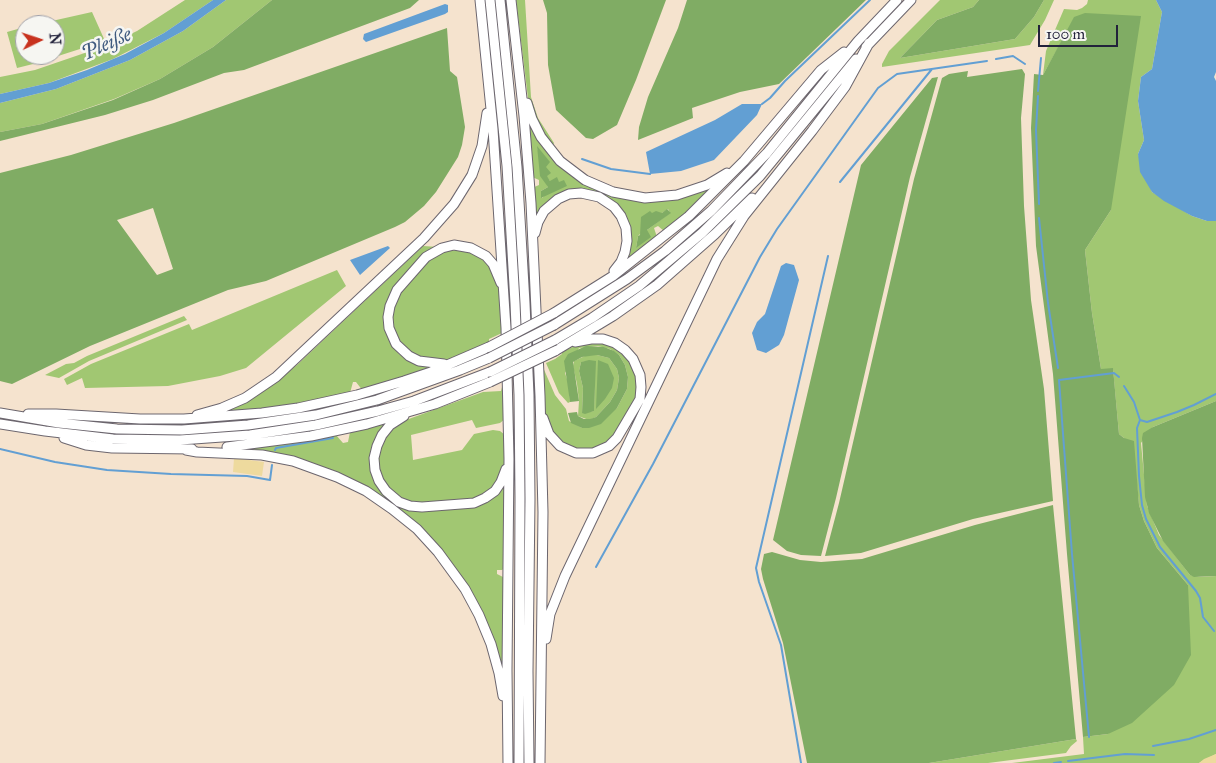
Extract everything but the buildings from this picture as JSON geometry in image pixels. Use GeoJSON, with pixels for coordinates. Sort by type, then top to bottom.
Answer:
{"type":"FeatureCollection","features":[{"type":"Feature","properties":{"kind":"highway"},"geometry":{"type":"LineString","coordinates":[[480,0],[488,73],[504,294],[509,459],[508,759]]}},
{"type":"Feature","properties":{"kind":"highway"},"geometry":{"type":"LineString","coordinates":[[490,0],[507,166],[516,303],[520,498],[519,763]]}},
{"type":"Feature","properties":{"kind":"highway"},"geometry":{"type":"LineString","coordinates":[[500,0],[517,167],[529,395],[529,763]]}},
{"type":"Feature","properties":{"kind":"highway"},"geometry":{"type":"LineString","coordinates":[[511,0],[520,74],[534,251],[540,396],[543,540],[540,763]]}},
{"type":"Feature","properties":{"kind":"highway"},"geometry":{"type":"LineString","coordinates":[[5,414],[59,423],[117,429],[182,430],[248,425],[316,415],[376,400],[489,358],[554,325],[627,279],[665,251],[711,211],[766,153],[858,41],[897,0]]}},
{"type":"Feature","properties":{"kind":"highway"},"geometry":{"type":"LineString","coordinates":[[0,424],[45,432],[149,440],[216,438],[277,432],[349,418],[405,404],[447,390],[490,372],[555,340],[592,318],[639,286],[716,220],[772,162],[870,43],[911,0]]}},
{"type":"Feature","properties":{"kind":"highway"},"geometry":{"type":"LineString","coordinates":[[5,414],[184,419],[262,413],[324,403],[357,395],[404,381],[489,347],[554,313],[602,284],[689,216],[726,180],[821,70],[858,41]]}},
{"type":"Feature","properties":{"kind":"highway"},"geometry":{"type":"LineString","coordinates":[[540,693],[548,623],[565,576],[710,274],[738,224],[835,101],[870,43]]}},
{"type":"Feature","properties":{"kind":"highway"},"geometry":{"type":"LineString","coordinates":[[184,419],[234,403],[256,392],[276,377],[388,272],[447,213],[461,195],[472,175],[482,146],[487,117],[488,73]]}},
{"type":"Feature","properties":{"kind":"highway"},"geometry":{"type":"LineString","coordinates":[[520,74],[532,119],[550,150],[576,174],[594,185],[613,192],[634,197],[655,198],[697,190],[725,175],[762,140]]}},
{"type":"Feature","properties":{"kind":"highway"},"geometry":{"type":"LineString","coordinates":[[45,432],[86,445],[100,447],[133,450],[186,450],[240,446],[311,436],[411,412],[490,382],[555,351],[614,316],[657,285],[715,234],[776,175]]}},
{"type":"Feature","properties":{"kind":"highway"},"geometry":{"type":"LineString","coordinates":[[534,251],[538,222],[544,211],[553,203],[563,196],[575,193],[587,193],[604,199],[621,216],[626,228],[627,240],[621,262],[602,284]]}},
{"type":"Feature","properties":{"kind":"highway"},"geometry":{"type":"LineString","coordinates":[[449,364],[419,362],[404,353],[396,344],[389,328],[388,317],[390,306],[397,290],[431,253],[448,246],[460,246],[477,250],[490,260],[498,274],[504,294]]}},
{"type":"Feature","properties":{"kind":"highway"},"geometry":{"type":"LineString","coordinates":[[540,396],[543,418],[549,434],[560,446],[576,453],[593,453],[609,446],[617,438],[636,407],[641,393],[640,375],[633,359],[625,350],[609,341],[597,339],[566,345]]}},
{"type":"Feature","properties":{"kind":"highway"},"geometry":{"type":"LineString","coordinates":[[411,412],[386,430],[379,440],[375,452],[374,465],[379,481],[386,491],[399,502],[410,506],[422,507],[468,505],[480,501],[490,495],[498,486],[504,477],[509,459]]}},
{"type":"Feature","properties":{"kind":"highway"},"geometry":{"type":"LineString","coordinates":[[186,450],[262,454],[308,465],[366,491],[417,529],[456,576],[486,629],[496,658],[502,689],[508,759]]}},
{"type":"Feature","properties":{"kind":"green space"},"geometry":{"type":"Polygon","coordinates":[[[185,0],[213,0],[164,33],[113,59],[49,83],[0,94],[0,77],[50,65],[65,65],[65,60],[108,45],[137,31],[185,0]]]}},
{"type":"Feature","properties":{"kind":"green space"},"geometry":{"type":"Polygon","coordinates":[[[226,0],[272,0],[213,47],[160,79],[114,99],[42,124],[0,132],[0,103],[56,89],[130,60],[183,31],[226,0]]]}},
{"type":"Feature","properties":{"kind":"green space"},"geometry":{"type":"Polygon","coordinates":[[[272,0],[419,0],[410,8],[244,70],[224,73],[153,100],[105,115],[0,141],[0,132],[42,124],[113,100],[160,79],[213,47],[272,0]]]}},
{"type":"Feature","properties":{"kind":"green space"},"geometry":{"type":"Polygon","coordinates":[[[516,0],[525,0],[531,97],[538,118],[554,143],[552,148],[532,112],[528,98],[516,0]]]}},
{"type":"Feature","properties":{"kind":"green space"},"geometry":{"type":"Polygon","coordinates":[[[543,0],[666,0],[617,125],[593,139],[586,138],[556,110],[548,65],[547,13],[543,0]]]}},
{"type":"Feature","properties":{"kind":"green space"},"geometry":{"type":"Polygon","coordinates":[[[687,0],[866,0],[779,84],[740,92],[692,108],[693,118],[638,140],[639,127],[648,97],[678,28],[687,0]]]}},
{"type":"Feature","properties":{"kind":"green space"},"geometry":{"type":"Polygon","coordinates":[[[940,0],[979,0],[973,7],[937,20],[900,58],[1015,39],[1034,17],[1044,0],[1054,0],[1030,45],[882,67],[889,51],[940,0]]]}},
{"type":"Feature","properties":{"kind":"green space"},"geometry":{"type":"Polygon","coordinates":[[[979,0],[1044,0],[1034,17],[1015,39],[900,58],[937,20],[973,7],[979,0]]]}},
{"type":"Feature","properties":{"kind":"green space"},"geometry":{"type":"Polygon","coordinates":[[[1088,0],[1156,0],[1162,12],[1152,69],[1141,77],[1138,101],[1144,140],[1138,154],[1152,192],[1192,216],[1207,221],[1216,221],[1216,401],[1153,427],[1141,443],[1147,506],[1159,535],[1190,575],[1199,577],[1216,576],[1216,754],[1199,763],[1012,763],[1084,754],[1083,737],[1108,734],[1188,585],[1157,548],[1144,521],[1139,505],[1136,476],[1124,438],[1119,434],[1113,369],[1101,369],[1085,250],[1111,210],[1075,17],[1043,75],[1046,51],[1064,9],[1077,10],[1087,4],[1088,0]]]}},
{"type":"Feature","properties":{"kind":"green space"},"geometry":{"type":"Polygon","coordinates":[[[92,12],[105,41],[65,54],[65,18],[92,12]]]}},
{"type":"Feature","properties":{"kind":"green space"},"geometry":{"type":"Polygon","coordinates":[[[1085,13],[1141,16],[1111,210],[1085,250],[1101,369],[1113,368],[1119,434],[1124,438],[1134,441],[1139,505],[1144,521],[1157,548],[1188,585],[1191,655],[1174,685],[1132,723],[1108,734],[1083,737],[1053,374],[1036,246],[1031,128],[1034,74],[1043,75],[1074,17],[1085,13]]]}},
{"type":"Feature","properties":{"kind":"green space"},"geometry":{"type":"Polygon","coordinates":[[[447,28],[450,71],[457,77],[465,127],[458,157],[436,192],[424,206],[405,222],[266,281],[228,290],[90,346],[12,384],[0,381],[0,173],[71,155],[174,123],[447,28]],[[153,208],[117,220],[157,275],[173,269],[153,208]]]}},
{"type":"Feature","properties":{"kind":"green space"},"geometry":{"type":"Polygon","coordinates":[[[15,30],[15,61],[7,32],[15,30]]]}},
{"type":"Feature","properties":{"kind":"green space"},"geometry":{"type":"Polygon","coordinates":[[[16,65],[29,65],[17,68],[16,65]]]}},
{"type":"Feature","properties":{"kind":"green space"},"geometry":{"type":"Polygon","coordinates":[[[1022,69],[1025,74],[1021,118],[1024,206],[1031,300],[1044,389],[1053,501],[973,519],[861,553],[825,556],[914,179],[942,78],[949,74],[968,71],[967,77],[1022,69]]]}},
{"type":"Feature","properties":{"kind":"green space"},"geometry":{"type":"Polygon","coordinates":[[[938,77],[910,177],[821,556],[801,555],[787,551],[773,540],[861,165],[932,78],[938,77]]]}},
{"type":"Feature","properties":{"kind":"green space"},"geometry":{"type":"Polygon","coordinates":[[[525,110],[561,165],[634,200],[716,184],[689,214],[664,231],[658,226],[654,228],[657,237],[626,260],[620,210],[576,190],[535,221],[532,188],[539,185],[539,180],[530,176],[525,110]],[[537,147],[548,187],[541,191],[542,198],[559,182],[550,181],[546,176],[546,167],[537,147]],[[668,209],[638,236],[636,248],[647,230],[670,213],[668,209]]]}},
{"type":"Feature","properties":{"kind":"green space"},"geometry":{"type":"Polygon","coordinates":[[[537,146],[550,162],[546,167],[551,173],[547,176],[550,181],[557,177],[559,182],[564,180],[567,186],[541,198],[541,191],[548,187],[540,176],[537,146]]]}},
{"type":"Feature","properties":{"kind":"green space"},"geometry":{"type":"Polygon","coordinates":[[[667,209],[671,213],[647,230],[651,237],[636,248],[638,236],[640,235],[641,217],[650,211],[652,213],[656,211],[662,213],[667,209]]]}},
{"type":"Feature","properties":{"kind":"green space"},"geometry":{"type":"Polygon","coordinates":[[[423,246],[438,247],[409,272],[386,327],[390,343],[399,354],[414,364],[430,368],[363,391],[356,382],[353,382],[350,393],[309,403],[221,413],[250,400],[279,380],[423,246]]]}},
{"type":"Feature","properties":{"kind":"green space"},"geometry":{"type":"Polygon","coordinates":[[[445,251],[470,251],[488,263],[499,283],[502,333],[489,339],[489,343],[454,358],[430,362],[405,350],[397,338],[391,320],[392,310],[401,292],[430,259],[445,251]]]}},
{"type":"Feature","properties":{"kind":"green space"},"geometry":{"type":"Polygon","coordinates":[[[337,270],[346,286],[246,368],[220,376],[168,386],[85,388],[82,378],[67,385],[64,379],[91,364],[189,324],[192,330],[337,270]]]}},
{"type":"Feature","properties":{"kind":"green space"},"geometry":{"type":"Polygon","coordinates":[[[184,316],[187,320],[89,361],[59,378],[45,375],[66,364],[74,363],[184,316]]]}},
{"type":"Feature","properties":{"kind":"green space"},"geometry":{"type":"Polygon","coordinates":[[[599,342],[612,345],[629,358],[638,380],[637,396],[620,428],[610,441],[592,450],[573,449],[556,439],[545,416],[542,365],[555,395],[566,409],[569,421],[582,428],[617,408],[627,389],[628,377],[625,365],[619,355],[610,349],[598,346],[579,348],[565,373],[569,385],[570,402],[568,403],[559,393],[546,363],[577,345],[599,342]]]}},
{"type":"Feature","properties":{"kind":"green space"},"geometry":{"type":"Polygon","coordinates":[[[586,346],[604,347],[614,351],[625,365],[628,377],[627,389],[617,408],[601,424],[582,428],[571,423],[568,413],[577,412],[578,416],[584,419],[596,417],[610,402],[617,390],[619,378],[617,369],[609,358],[597,355],[582,357],[573,362],[579,401],[570,402],[564,361],[568,354],[586,346]]]}},
{"type":"Feature","properties":{"kind":"green space"},"geometry":{"type":"Polygon","coordinates":[[[587,355],[597,355],[609,358],[617,369],[619,378],[617,390],[610,402],[596,417],[589,420],[578,416],[579,401],[573,366],[574,361],[587,355]],[[595,361],[581,362],[579,371],[583,388],[582,413],[594,411],[595,361]]]}},
{"type":"Feature","properties":{"kind":"green space"},"geometry":{"type":"Polygon","coordinates":[[[598,360],[608,364],[614,378],[612,388],[596,409],[598,360]]]}},
{"type":"Feature","properties":{"kind":"green space"},"geometry":{"type":"Polygon","coordinates":[[[596,361],[594,411],[585,414],[582,413],[583,388],[579,371],[581,362],[596,361]]]}},
{"type":"Feature","properties":{"kind":"green space"},"geometry":{"type":"Polygon","coordinates":[[[504,385],[505,419],[500,423],[476,428],[472,420],[411,435],[413,460],[462,450],[474,434],[493,430],[500,431],[505,435],[506,460],[503,473],[497,485],[480,499],[433,504],[406,501],[390,492],[380,475],[378,457],[383,440],[388,433],[406,420],[483,392],[501,391],[504,385]]]}},
{"type":"Feature","properties":{"kind":"green space"},"geometry":{"type":"Polygon","coordinates":[[[1216,401],[1216,576],[1194,577],[1190,575],[1163,541],[1149,513],[1145,497],[1142,438],[1143,433],[1153,427],[1216,401]]]}},
{"type":"Feature","properties":{"kind":"green space"},"geometry":{"type":"Polygon","coordinates":[[[391,421],[374,446],[379,487],[424,510],[459,509],[471,507],[506,481],[507,566],[502,570],[497,570],[497,574],[505,578],[504,676],[498,654],[430,538],[331,470],[296,458],[253,450],[253,448],[336,435],[343,443],[348,442],[350,432],[391,421]]]}},
{"type":"Feature","properties":{"kind":"green space"},"geometry":{"type":"Polygon","coordinates":[[[1053,505],[1076,739],[929,763],[807,763],[783,643],[763,579],[761,569],[764,554],[772,552],[800,560],[821,562],[862,559],[975,525],[1053,505]]]}},
{"type":"Feature","properties":{"kind":"green space"},"geometry":{"type":"Polygon","coordinates":[[[1076,739],[1077,741],[1066,753],[988,763],[929,763],[1076,739]]]}},
{"type":"Feature","properties":{"kind":"sand"},"geometry":{"type":"Polygon","coordinates":[[[234,458],[264,462],[262,476],[233,472],[234,458]]]}},
{"type":"Feature","properties":{"kind":"sand"},"geometry":{"type":"Polygon","coordinates":[[[1216,754],[1216,763],[1199,763],[1204,759],[1216,754]]]}},
{"type":"Feature","properties":{"kind":"water"},"geometry":{"type":"Polygon","coordinates":[[[213,0],[226,0],[183,31],[130,60],[56,89],[0,103],[0,94],[49,83],[125,54],[164,33],[213,0]]]}},
{"type":"Feature","properties":{"kind":"water"},"geometry":{"type":"Polygon","coordinates":[[[1156,0],[1216,0],[1216,72],[1214,77],[1216,81],[1216,221],[1207,221],[1192,216],[1164,201],[1152,192],[1140,172],[1138,154],[1144,140],[1138,101],[1141,77],[1152,69],[1162,12],[1156,0]]]}},
{"type":"Feature","properties":{"kind":"water"},"geometry":{"type":"Polygon","coordinates":[[[445,4],[448,5],[448,12],[445,14],[366,42],[363,39],[364,34],[445,4]]]}},
{"type":"Feature","properties":{"kind":"water"},"geometry":{"type":"Polygon","coordinates":[[[742,104],[762,104],[757,115],[714,160],[681,171],[650,174],[646,152],[715,120],[742,104]]]}},
{"type":"Feature","properties":{"kind":"water"},"geometry":{"type":"Polygon","coordinates":[[[388,246],[390,248],[360,275],[350,260],[388,246]]]}},
{"type":"Feature","properties":{"kind":"water"},"geometry":{"type":"Polygon","coordinates":[[[786,263],[794,265],[799,280],[784,335],[779,345],[766,353],[757,350],[752,333],[757,322],[765,314],[781,266],[786,263]]]}},
{"type":"Feature","properties":{"kind":"waterway"},"geometry":{"type":"LineString","coordinates":[[762,104],[870,0]]}},
{"type":"Feature","properties":{"kind":"waterway"},"geometry":{"type":"LineString","coordinates":[[996,59],[1013,56],[1025,64]]}},
{"type":"Feature","properties":{"kind":"waterway"},"geometry":{"type":"LineString","coordinates":[[1038,91],[1041,58]]}},
{"type":"Feature","properties":{"kind":"waterway"},"geometry":{"type":"LineString","coordinates":[[596,567],[653,464],[760,257],[777,229],[878,88],[897,74],[987,61]]}},
{"type":"Feature","properties":{"kind":"waterway"},"geometry":{"type":"LineString","coordinates":[[840,182],[932,69]]}},
{"type":"Feature","properties":{"kind":"waterway"},"geometry":{"type":"LineString","coordinates":[[1038,96],[1036,130],[1039,204]]}},
{"type":"Feature","properties":{"kind":"waterway"},"geometry":{"type":"LineString","coordinates":[[582,159],[611,169],[650,174]]}},
{"type":"Feature","properties":{"kind":"waterway"},"geometry":{"type":"LineString","coordinates":[[1039,218],[1048,303],[1058,368]]}},
{"type":"Feature","properties":{"kind":"waterway"},"geometry":{"type":"LineString","coordinates":[[801,763],[781,645],[756,568],[828,256]]}},
{"type":"Feature","properties":{"kind":"waterway"},"geometry":{"type":"LineString","coordinates":[[1089,737],[1072,554],[1059,380],[1114,373],[1119,377]]}},
{"type":"Feature","properties":{"kind":"waterway"},"geometry":{"type":"LineString","coordinates":[[1124,386],[1134,402],[1140,420],[1137,428],[1139,476],[1142,505],[1146,519],[1160,547],[1196,591],[1200,598],[1203,617],[1214,631]]}},
{"type":"Feature","properties":{"kind":"waterway"},"geometry":{"type":"LineString","coordinates":[[1140,420],[1147,422],[1177,412],[1216,394]]}},
{"type":"Feature","properties":{"kind":"waterway"},"geometry":{"type":"LineString","coordinates":[[275,450],[276,448],[333,438]]}},
{"type":"Feature","properties":{"kind":"waterway"},"geometry":{"type":"LineString","coordinates":[[0,449],[55,462],[107,470],[247,476],[270,480],[272,465]]}},
{"type":"Feature","properties":{"kind":"waterway"},"geometry":{"type":"LineString","coordinates":[[1153,746],[1189,739],[1216,730]]}},
{"type":"Feature","properties":{"kind":"waterway"},"geometry":{"type":"LineString","coordinates":[[1068,761],[1125,754],[1154,755]]}},
{"type":"Feature","properties":{"kind":"waterway"},"geometry":{"type":"LineString","coordinates":[[1054,763],[1061,762]]}},
{"type":"Feature","properties":{"kind":"water label","name":"Pleiße"},"geometry":{"type":"Point","coordinates":[107,45]}}]}
